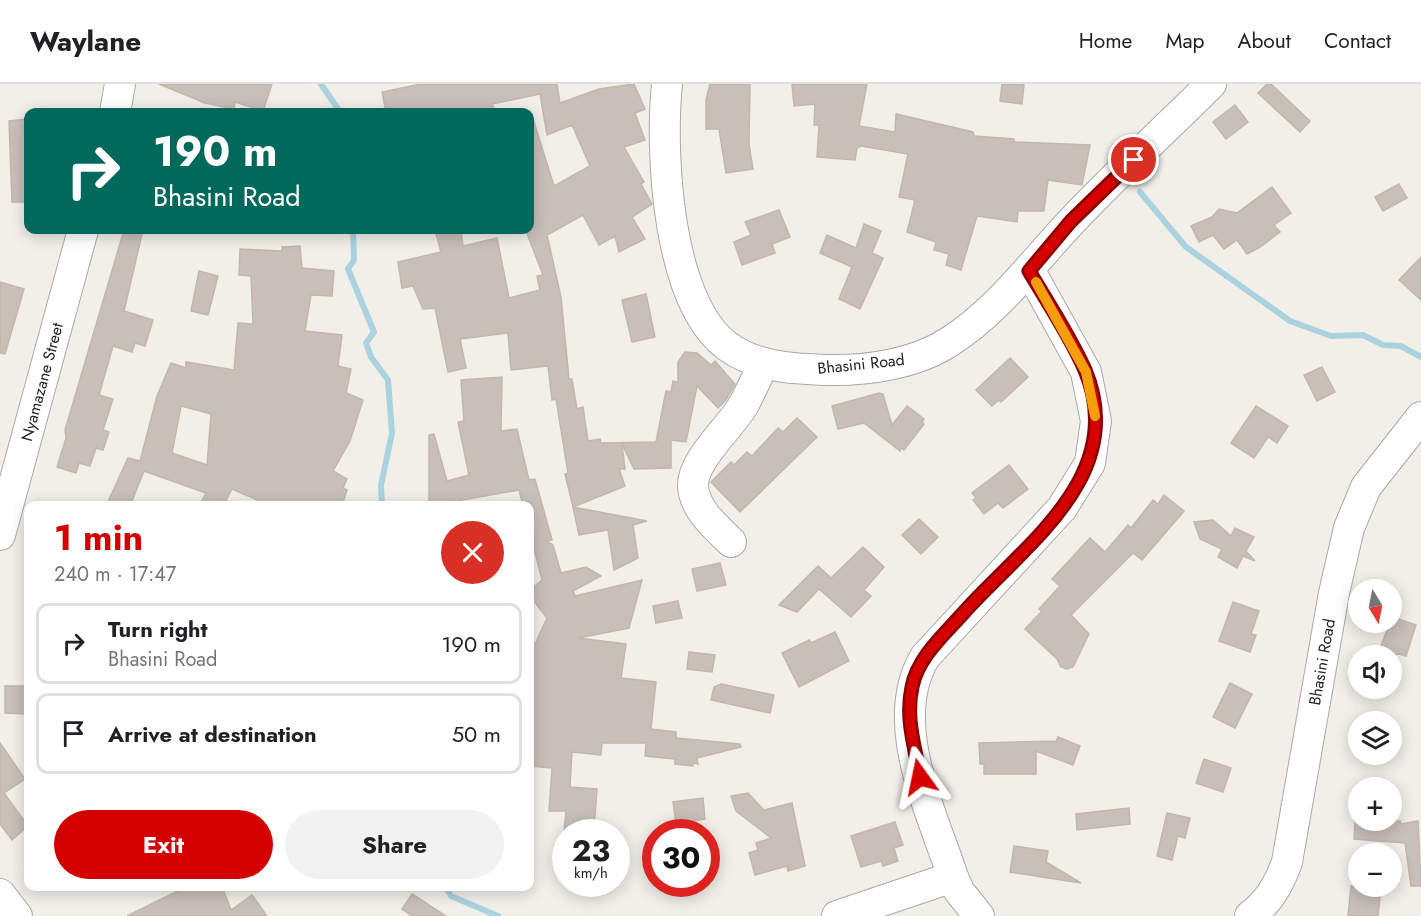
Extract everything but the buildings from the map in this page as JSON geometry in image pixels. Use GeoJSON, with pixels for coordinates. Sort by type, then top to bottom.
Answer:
{"type":"FeatureCollection","features":[{"type":"Feature","properties":{"kind":"street"},"geometry":{"type":"LineString","coordinates":[[116,108],[120,84]]}},
{"type":"Feature","properties":{"kind":"street","name":"Bhasini Road"},"geometry":{"type":"LineString","coordinates":[[667,84],[664,148],[675,241],[685,276],[705,323],[729,348],[764,363],[795,369],[836,370],[918,357],[937,349],[966,330],[1029,271],[1071,221],[1211,84]]}},
{"type":"Feature","properties":{"kind":"street","name":"Nyamazane Street"},"geometry":{"type":"LineString","coordinates":[[10,528],[82,234]]}},
{"type":"Feature","properties":{"kind":"street"},"geometry":{"type":"LineString","coordinates":[[979,916],[959,891],[953,877],[920,777],[909,726],[909,705],[916,672],[942,637],[1062,508],[1090,463],[1096,420],[1086,372],[1029,271]]}},
{"type":"Feature","properties":{"kind":"street"},"geometry":{"type":"LineString","coordinates":[[731,542],[705,515],[696,499],[694,476],[704,457],[744,405],[764,363]]}},
{"type":"Feature","properties":{"kind":"street","name":"Bhasini Road"},"geometry":{"type":"LineString","coordinates":[[1251,916],[1262,907],[1276,888],[1287,862],[1334,593],[1349,528],[1366,487],[1421,417]]}},
{"type":"Feature","properties":{"kind":"street"},"geometry":{"type":"LineString","coordinates":[[837,916],[953,877]]}},
{"type":"Feature","properties":{"kind":"street"},"geometry":{"type":"LineString","coordinates":[[0,894],[16,916]]}},
{"type":"Feature","properties":{"kind":"waterway"},"geometry":{"type":"LineString","coordinates":[[321,84],[337,108]]}},
{"type":"Feature","properties":{"kind":"waterway"},"geometry":{"type":"LineString","coordinates":[[1140,192],[1186,247],[1290,321],[1331,336],[1363,335],[1383,345],[1401,346],[1421,357]]}},
{"type":"Feature","properties":{"kind":"waterway"},"geometry":{"type":"LineString","coordinates":[[353,234],[354,260],[348,269],[374,332],[366,343],[371,357],[388,380],[392,433],[381,485],[382,501]]}},
{"type":"Feature","properties":{"kind":"waterway"},"geometry":{"type":"LineString","coordinates":[[448,891],[451,896],[498,916]]}},
{"type":"Feature","properties":{"kind":"slow traffic"},"geometry":{"type":"LineString","coordinates":[[1036,282],[1086,372],[1095,416]]}},
{"type":"Feature","properties":{"kind":"route"},"geometry":{"type":"LineString","coordinates":[[920,777],[909,726],[909,705],[916,672],[925,657],[978,596],[1062,508],[1079,485],[1090,463],[1096,420],[1086,372],[1074,347],[1029,271],[1071,221],[1134,160]]}}]}
